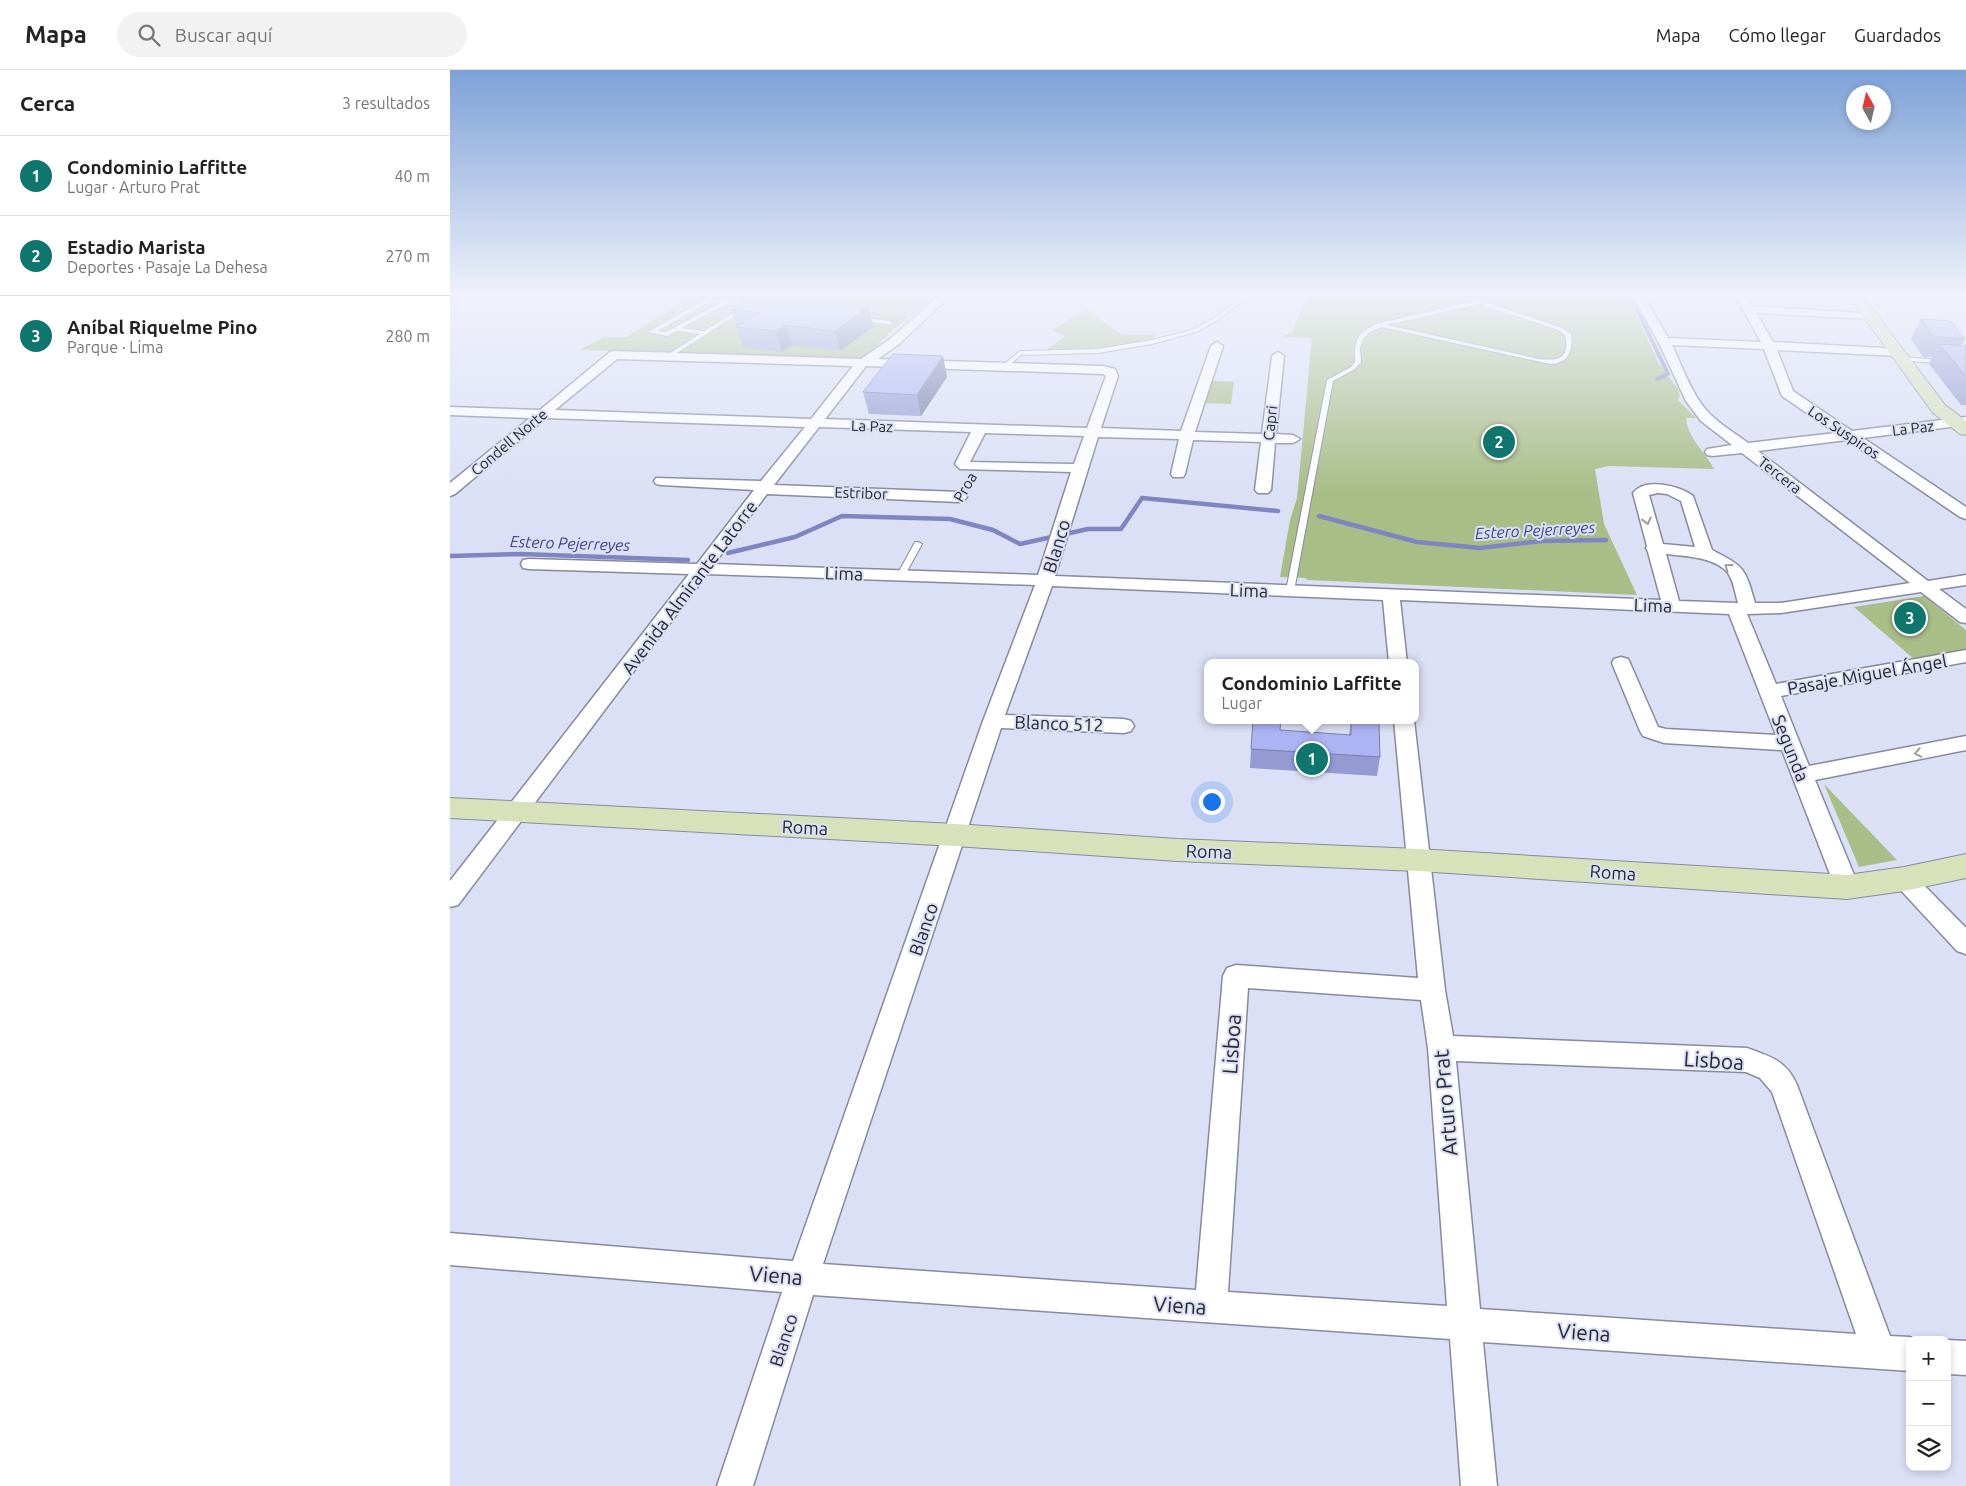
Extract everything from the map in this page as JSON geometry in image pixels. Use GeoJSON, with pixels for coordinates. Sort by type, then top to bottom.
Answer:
{"type":"FeatureCollection","features":[{"type":"Feature","properties":{"kind":"street","name":"Condell Norte"},"geometry":{"type":"LineString","coordinates":[[450,491],[607,361]]}},
{"type":"Feature","properties":{"kind":"street"},"geometry":{"type":"LineString","coordinates":[[800,361],[1005,366]]}},
{"type":"Feature","properties":{"kind":"street","name":"Avenida Almirante Latorre"},"geometry":{"type":"LineString","coordinates":[[450,898],[764,488],[862,363],[866,361]]}},
{"type":"Feature","properties":{"kind":"street"},"geometry":{"type":"LineString","coordinates":[[1178,474],[1187,435],[1212,361]]}},
{"type":"Feature","properties":{"kind":"street","name":"Capri"},"geometry":{"type":"LineString","coordinates":[[1263,490],[1277,361]]}},
{"type":"Feature","properties":{"kind":"street","name":"Tercera"},"geometry":{"type":"LineString","coordinates":[[1674,361],[1696,407],[1706,418],[1966,618]]}},
{"type":"Feature","properties":{"kind":"street","name":"Los Suspiros"},"geometry":{"type":"LineString","coordinates":[[1775,361],[1787,393],[1966,514]]}},
{"type":"Feature","properties":{"kind":"street"},"geometry":{"type":"LineString","coordinates":[[1905,361],[1939,409],[1962,424]]}},
{"type":"Feature","properties":{"kind":"street","name":"Blanco"},"geometry":{"type":"LineString","coordinates":[[735,1486],[803,1278],[993,721],[1045,581],[1080,468],[1112,376],[1111,372],[1103,370],[1005,366]]}},
{"type":"Feature","properties":{"kind":"street","name":"La Paz"},"geometry":{"type":"LineString","coordinates":[[450,411],[1293,439]]}},
{"type":"Feature","properties":{"kind":"street","name":"La Paz"},"geometry":{"type":"LineString","coordinates":[[1712,452],[1962,424]]}},
{"type":"Feature","properties":{"kind":"street","name":"Proa"},"geometry":{"type":"LineString","coordinates":[[956,502],[980,429]]}},
{"type":"Feature","properties":{"kind":"street"},"geometry":{"type":"LineString","coordinates":[[969,465],[1080,468]]}},
{"type":"Feature","properties":{"kind":"street","name":"Estribor"},"geometry":{"type":"LineString","coordinates":[[661,480],[956,502]]}},
{"type":"Feature","properties":{"kind":"street"},"geometry":{"type":"LineString","coordinates":[[1654,548],[1705,553],[1688,499],[1674,491],[1653,489],[1641,493],[1654,548],[1671,606]]}},
{"type":"Feature","properties":{"kind":"street","name":"Segunda"},"geometry":{"type":"LineString","coordinates":[[1705,553],[1733,568],[1740,580],[1742,609],[1768,692],[1847,887]]}},
{"type":"Feature","properties":{"kind":"street","name":"Lima"},"geometry":{"type":"LineString","coordinates":[[529,564],[901,575],[1742,609],[1781,608],[1966,580]]}},
{"type":"Feature","properties":{"kind":"street"},"geometry":{"type":"LineString","coordinates":[[1391,594],[1398,659]]}},
{"type":"Feature","properties":{"kind":"street","name":"Pasaje Miguel Ángel"},"geometry":{"type":"LineString","coordinates":[[1768,692],[1966,656]]}},
{"type":"Feature","properties":{"kind":"street"},"geometry":{"type":"LineString","coordinates":[[1621,663],[1650,732],[1664,736],[1789,743]]}},
{"type":"Feature","properties":{"kind":"street","name":"Blanco 512"},"geometry":{"type":"LineString","coordinates":[[993,721],[1124,726]]}},
{"type":"Feature","properties":{"kind":"street","name":"Arturo Prat"},"geometry":{"type":"LineString","coordinates":[[1404,724],[1432,990],[1441,1048],[1464,1324],[1480,1486]]}},
{"type":"Feature","properties":{"kind":"street"},"geometry":{"type":"LineString","coordinates":[[1802,775],[1966,743]]}},
{"type":"Feature","properties":{"kind":"street","name":"Roma"},"geometry":{"type":"LineString","coordinates":[[450,808],[955,835],[1177,850],[1418,860],[1847,887],[1904,879],[1966,866]]}},
{"type":"Feature","properties":{"kind":"street"},"geometry":{"type":"LineString","coordinates":[[1904,879],[1966,944]]}},
{"type":"Feature","properties":{"kind":"street","name":"Lisboa"},"geometry":{"type":"LineString","coordinates":[[1211,1308],[1236,976],[1432,990]]}},
{"type":"Feature","properties":{"kind":"street","name":"Lisboa"},"geometry":{"type":"LineString","coordinates":[[1441,1048],[1747,1060],[1770,1069],[1783,1085],[1895,1354]]}},
{"type":"Feature","properties":{"kind":"street","name":"Viena"},"geometry":{"type":"LineString","coordinates":[[450,1250],[1211,1308],[1895,1354]]}},
{"type":"Feature","properties":{"kind":"street"},"geometry":{"type":"LineString","coordinates":[[1951,1356],[1966,1358]]}},
{"type":"Feature","properties":{"kind":"lane"},"geometry":{"type":"LineString","coordinates":[[1005,366],[1011,361]]}},
{"type":"Feature","properties":{"kind":"lane"},"geometry":{"type":"LineString","coordinates":[[1290,591],[1330,380],[1353,368],[1358,361]]}},
{"type":"Feature","properties":{"kind":"lane"},"geometry":{"type":"LineString","coordinates":[[1540,361],[1559,361]]}},
{"type":"Feature","properties":{"kind":"lane"},"geometry":{"type":"LineString","coordinates":[[1942,361],[1966,364]]}},
{"type":"Feature","properties":{"kind":"lane"},"geometry":{"type":"LineString","coordinates":[[901,575],[918,544]]}},
{"type":"Feature","properties":{"kind":"green space"},"geometry":{"type":"Polygon","coordinates":[[[1310,361],[1658,361],[1678,389],[1680,396],[1678,400],[1696,418],[1686,418],[1687,425],[1693,439],[1714,469],[1609,466],[1595,469],[1604,524],[1637,595],[1308,580],[1305,578],[1280,577],[1290,520],[1297,498],[1310,361]]]}},
{"type":"Feature","properties":{"kind":"green space"},"geometry":{"type":"Polygon","coordinates":[[[1202,380],[1234,382],[1231,404],[1198,403],[1202,380]]]}},
{"type":"Feature","properties":{"kind":"green space"},"geometry":{"type":"Polygon","coordinates":[[[1924,596],[1966,630],[1966,651],[1915,660],[1854,607],[1924,596]]]}},
{"type":"Feature","properties":{"kind":"green space"},"geometry":{"type":"Polygon","coordinates":[[[1824,784],[1897,860],[1859,867],[1824,784]]]}},
{"type":"Feature","properties":{"kind":"building"},"geometry":{"type":"Polygon","coordinates":[[[887,361],[940,361],[917,395],[863,392],[887,361]]]}},
{"type":"Feature","properties":{"kind":"building"},"geometry":{"type":"Polygon","coordinates":[[[1953,361],[1966,361],[1966,376],[1953,361]]]}},
{"type":"Feature","properties":{"kind":"building"},"geometry":{"type":"Polygon","coordinates":[[[1253,724],[1281,724],[1280,730],[1351,735],[1351,724],[1379,724],[1380,757],[1251,749],[1253,724]]]}},
{"type":"Feature","properties":{"kind":"waterway"},"geometry":{"type":"LineString","coordinates":[[1657,379],[1668,374],[1662,361]]}},
{"type":"Feature","properties":{"kind":"waterway","name":"Estero Pejerreyes"},"geometry":{"type":"LineString","coordinates":[[728,553],[795,537],[842,516],[950,519],[993,530],[1020,544],[1088,529],[1121,529],[1142,498],[1278,511]]}},
{"type":"Feature","properties":{"kind":"waterway","name":"Estero Pejerreyes"},"geometry":{"type":"LineString","coordinates":[[1319,516],[1417,542],[1480,548],[1542,541],[1606,540]]}},
{"type":"Feature","properties":{"kind":"waterway","name":"Estero Pejerreyes"},"geometry":{"type":"LineString","coordinates":[[450,556],[521,554],[688,560]]}},
{"type":"Feature","properties":{"kind":"place","name":"Estadio Marista"},"geometry":{"type":"Point","coordinates":[1499,442]}},
{"type":"Feature","properties":{"kind":"place","name":"Aníbal Riquelme Pino"},"geometry":{"type":"Point","coordinates":[1910,618]}},
{"type":"Feature","properties":{"kind":"place","name":"Condominio Laffitte"},"geometry":{"type":"Point","coordinates":[1312,759]}}]}
